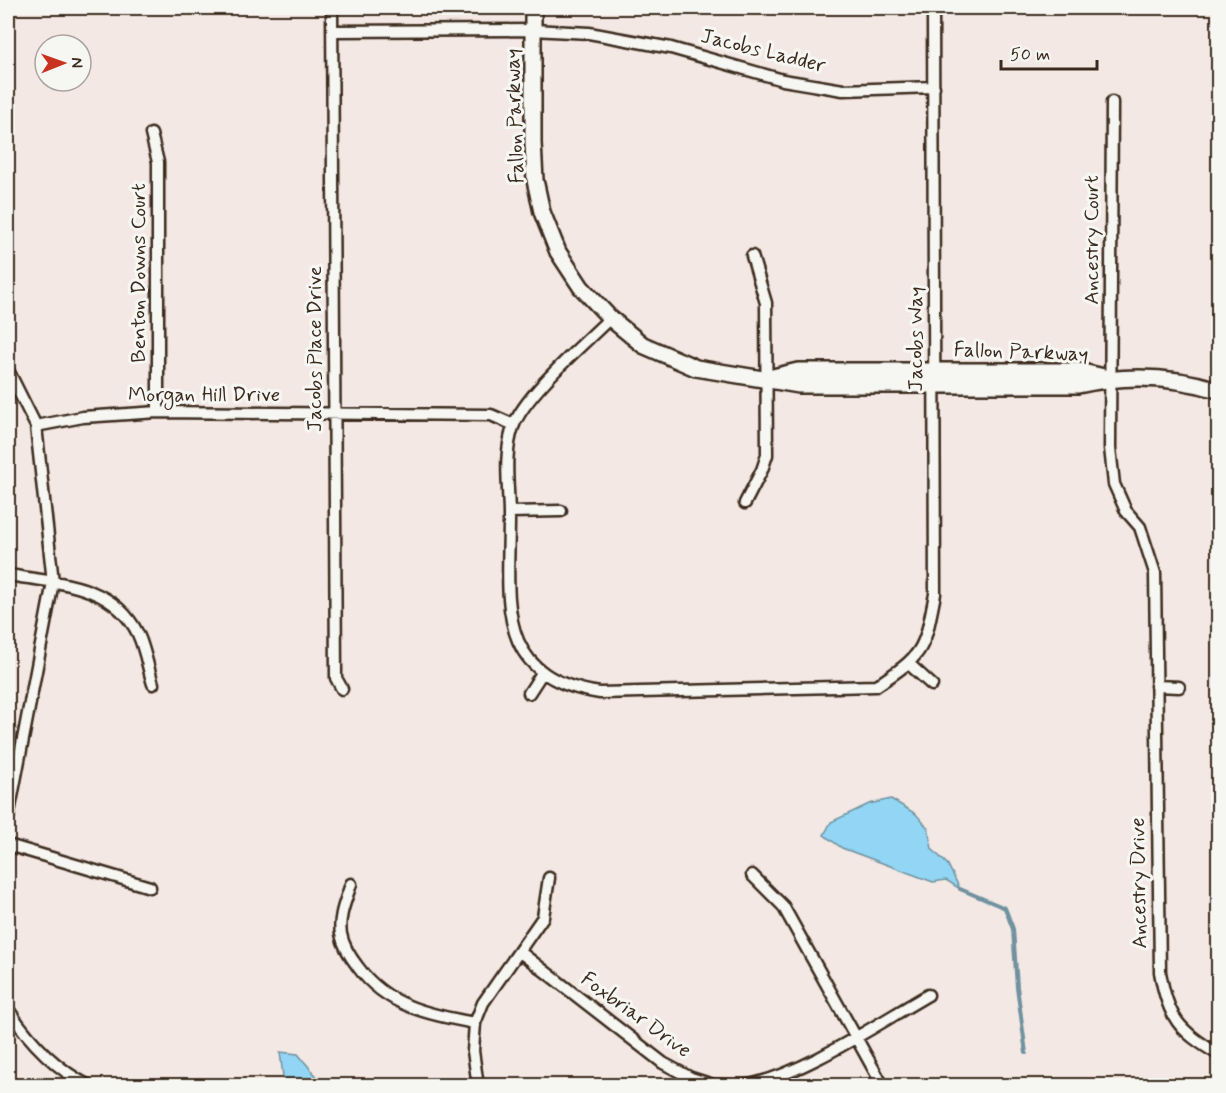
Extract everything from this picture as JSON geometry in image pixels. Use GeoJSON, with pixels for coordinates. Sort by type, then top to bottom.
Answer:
{"type":"FeatureCollection","features":[{"type":"Feature","properties":{"kind":"street","name":"Jacobs Place Drive"},"geometry":{"type":"LineString","coordinates":[[332,8],[336,678],[342,689]]}},
{"type":"Feature","properties":{"kind":"street","name":"Fallon Parkway"},"geometry":{"type":"LineString","coordinates":[[533,8],[533,143],[535,180],[542,212],[558,252],[581,286],[610,318],[644,345],[673,359],[721,374],[767,378],[798,371],[935,378],[1078,371],[1110,378],[1179,379],[1218,390]]}},
{"type":"Feature","properties":{"kind":"street","name":"Jacobs Way"},"geometry":{"type":"LineString","coordinates":[[610,318],[534,395],[514,425],[506,463],[509,512],[508,610],[518,642],[542,673],[560,684],[600,693],[876,686],[909,664],[926,642],[936,594],[933,8]]}},
{"type":"Feature","properties":{"kind":"street","name":"Jacobs Ladder"},"geometry":{"type":"LineString","coordinates":[[332,31],[533,30],[589,33],[659,45],[783,80],[843,90],[934,87]]}},
{"type":"Feature","properties":{"kind":"street","name":"Ancestry Court"},"geometry":{"type":"LineString","coordinates":[[1110,378],[1112,102]]}},
{"type":"Feature","properties":{"kind":"street","name":"Benton Downs Court"},"geometry":{"type":"LineString","coordinates":[[151,134],[158,162],[158,412]]}},
{"type":"Feature","properties":{"kind":"street"},"geometry":{"type":"LineString","coordinates":[[745,503],[767,455],[766,303],[752,256]]}},
{"type":"Feature","properties":{"kind":"street"},"geometry":{"type":"LineString","coordinates":[[8,370],[36,426],[53,582],[8,818]]}},
{"type":"Feature","properties":{"kind":"street","name":"Ancestry Drive"},"geometry":{"type":"LineString","coordinates":[[1110,378],[1110,448],[1114,484],[1126,511],[1140,527],[1155,573],[1160,960],[1164,994],[1171,1013],[1188,1037],[1218,1054]]}},
{"type":"Feature","properties":{"kind":"street","name":"Morgan Hill Drive"},"geometry":{"type":"LineString","coordinates":[[36,426],[83,417],[158,412],[491,415],[514,425]]}},
{"type":"Feature","properties":{"kind":"street"},"geometry":{"type":"LineString","coordinates":[[509,512],[561,512]]}},
{"type":"Feature","properties":{"kind":"street"},"geometry":{"type":"LineString","coordinates":[[8,575],[80,586],[102,596],[119,609],[139,635],[153,684]]}},
{"type":"Feature","properties":{"kind":"street"},"geometry":{"type":"LineString","coordinates":[[909,664],[932,685]]}},
{"type":"Feature","properties":{"kind":"street"},"geometry":{"type":"LineString","coordinates":[[529,693],[542,673]]}},
{"type":"Feature","properties":{"kind":"street"},"geometry":{"type":"LineString","coordinates":[[1156,686],[1179,687]]}},
{"type":"Feature","properties":{"kind":"street"},"geometry":{"type":"LineString","coordinates":[[8,845],[150,888]]}},
{"type":"Feature","properties":{"kind":"street"},"geometry":{"type":"LineString","coordinates":[[752,875],[783,906],[883,1086]]}},
{"type":"Feature","properties":{"kind":"street"},"geometry":{"type":"LineString","coordinates":[[478,1086],[473,1050],[475,1023],[483,1003],[543,917],[549,878]]}},
{"type":"Feature","properties":{"kind":"street"},"geometry":{"type":"LineString","coordinates":[[351,884],[341,915],[341,935],[351,958],[366,977],[385,995],[408,1006],[475,1023]]}},
{"type":"Feature","properties":{"kind":"street","name":"Foxbriar Drive"},"geometry":{"type":"LineString","coordinates":[[520,952],[663,1063],[691,1078],[713,1085],[738,1086]]}},
{"type":"Feature","properties":{"kind":"street"},"geometry":{"type":"LineString","coordinates":[[744,1086],[761,1083],[787,1072],[928,995]]}},
{"type":"Feature","properties":{"kind":"street"},"geometry":{"type":"LineString","coordinates":[[8,1010],[28,1039],[55,1064],[89,1086]]}},
{"type":"Feature","properties":{"kind":"water"},"geometry":{"type":"Polygon","coordinates":[[[891,799],[916,814],[928,828],[932,849],[948,865],[960,889],[946,880],[933,882],[842,848],[824,835],[831,822],[869,804],[891,799]]]}},
{"type":"Feature","properties":{"kind":"water"},"geometry":{"type":"Polygon","coordinates":[[[280,1052],[298,1054],[318,1078],[336,1085],[284,1085],[280,1052]]]}},
{"type":"Feature","properties":{"kind":"waterway"},"geometry":{"type":"LineString","coordinates":[[960,889],[1005,908],[1013,929],[1017,987],[1026,1053]]}}]}
